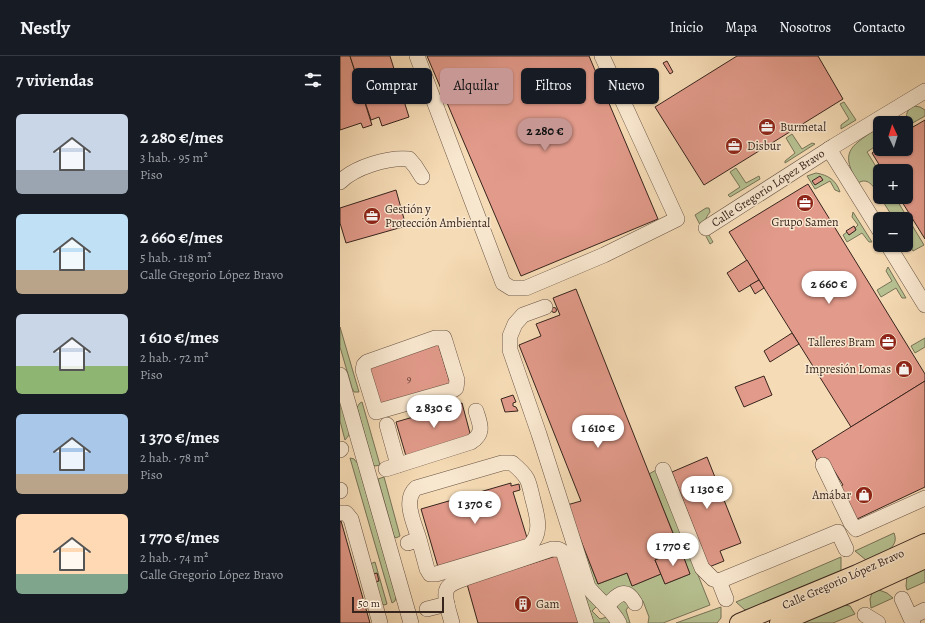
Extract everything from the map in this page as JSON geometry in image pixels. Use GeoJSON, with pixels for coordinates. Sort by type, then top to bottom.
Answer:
{"type":"FeatureCollection","features":[{"type":"Feature","properties":{"kind":"main road","name":"Calle Gregorio López Bravo"},"geometry":{"type":"LineString","coordinates":[[739,623],[857,574],[925,543]]}},
{"type":"Feature","properties":{"kind":"main road","name":"Calle Gregorio López Bravo"},"geometry":{"type":"LineString","coordinates":[[779,623],[862,588],[925,559]]}},
{"type":"Feature","properties":{"kind":"street"},"geometry":{"type":"LineString","coordinates":[[416,56],[502,284],[511,288],[526,288],[604,255],[677,218],[602,56]]}},
{"type":"Feature","properties":{"kind":"street","name":"Calle Gregorio López Bravo"},"geometry":{"type":"LineString","coordinates":[[706,228],[829,149],[925,91]]}},
{"type":"Feature","properties":{"kind":"street","name":"Calle Gregorio López Bravo"},"geometry":{"type":"LineString","coordinates":[[829,149],[873,220]]}},
{"type":"Feature","properties":{"kind":"street"},"geometry":{"type":"LineString","coordinates":[[340,182],[347,175],[371,165],[398,158],[409,159],[422,177]]}},
{"type":"Feature","properties":{"kind":"street"},"geometry":{"type":"LineString","coordinates":[[892,252],[925,304]]}},
{"type":"Feature","properties":{"kind":"street"},"geometry":{"type":"LineString","coordinates":[[545,307],[523,315],[515,324],[510,336],[510,350],[539,434],[588,587],[615,616],[619,623]]}},
{"type":"Feature","properties":{"kind":"street"},"geometry":{"type":"LineString","coordinates":[[435,338],[444,338],[457,380],[456,388],[376,412],[368,394],[363,366],[367,362],[435,338]]}},
{"type":"Feature","properties":{"kind":"street"},"geometry":{"type":"LineString","coordinates":[[340,375],[411,623]]}},
{"type":"Feature","properties":{"kind":"street"},"geometry":{"type":"LineString","coordinates":[[387,425],[392,467],[471,442],[478,438],[481,431],[476,411]]}},
{"type":"Feature","properties":{"kind":"street"},"geometry":{"type":"LineString","coordinates":[[502,463],[512,463],[523,472],[527,480],[538,520],[538,531],[535,541],[529,546],[436,574],[430,574],[413,541],[409,498],[411,492],[416,488],[502,463]]}},
{"type":"Feature","properties":{"kind":"street"},"geometry":{"type":"LineString","coordinates":[[823,465],[851,523],[856,529],[900,516],[925,498]]}},
{"type":"Feature","properties":{"kind":"street"},"geometry":{"type":"LineString","coordinates":[[663,470],[702,568],[713,579],[719,581],[838,532],[846,549]]}},
{"type":"Feature","properties":{"kind":"street"},"geometry":{"type":"LineString","coordinates":[[340,513],[346,513],[351,519],[382,615]]}},
{"type":"Feature","properties":{"kind":"street"},"geometry":{"type":"LineString","coordinates":[[452,623],[446,594],[447,589],[455,582],[552,549],[562,550],[564,554],[586,623]]}},
{"type":"Feature","properties":{"kind":"street"},"geometry":{"type":"LineString","coordinates":[[719,581],[726,599]]}},
{"type":"Feature","properties":{"kind":"street"},"geometry":{"type":"LineString","coordinates":[[606,607],[617,595],[621,594],[627,594],[635,602]]}},
{"type":"Feature","properties":{"kind":"street"},"geometry":{"type":"LineString","coordinates":[[902,599],[912,620],[925,610]]}},
{"type":"Feature","properties":{"kind":"street"},"geometry":{"type":"LineString","coordinates":[[427,610],[447,604]]}},
{"type":"Feature","properties":{"kind":"green space"},"geometry":{"type":"Polygon","coordinates":[[[844,102],[856,120],[841,129],[841,125],[849,119],[840,104],[844,102]]]}},
{"type":"Feature","properties":{"kind":"green space"},"geometry":{"type":"Polygon","coordinates":[[[914,106],[920,107],[925,110],[925,116],[913,123],[913,116],[907,116],[907,112],[914,106]]]}},
{"type":"Feature","properties":{"kind":"green space"},"geometry":{"type":"Polygon","coordinates":[[[873,131],[873,148],[867,152],[874,164],[873,164],[873,186],[865,181],[858,183],[849,164],[850,152],[853,146],[873,131]]]}},
{"type":"Feature","properties":{"kind":"green space"},"geometry":{"type":"Polygon","coordinates":[[[792,134],[802,149],[812,143],[815,144],[785,163],[785,161],[795,153],[786,138],[792,134]]]}},
{"type":"Feature","properties":{"kind":"green space"},"geometry":{"type":"Polygon","coordinates":[[[736,168],[746,183],[759,176],[760,179],[730,197],[728,195],[740,187],[730,172],[736,168]]]}},
{"type":"Feature","properties":{"kind":"green space"},"geometry":{"type":"Polygon","coordinates":[[[816,173],[824,175],[834,181],[840,192],[835,190],[830,181],[815,189],[807,176],[816,173]]]}},
{"type":"Feature","properties":{"kind":"green space"},"geometry":{"type":"Polygon","coordinates":[[[884,204],[899,204],[904,212],[890,212],[884,204]]]}},
{"type":"Feature","properties":{"kind":"green space"},"geometry":{"type":"Polygon","coordinates":[[[706,208],[709,208],[710,212],[705,220],[705,227],[713,242],[710,244],[695,215],[706,208]]]}},
{"type":"Feature","properties":{"kind":"green space"},"geometry":{"type":"Polygon","coordinates":[[[853,212],[872,242],[869,242],[862,233],[847,242],[843,235],[847,232],[849,235],[856,230],[855,228],[858,225],[852,217],[853,212]]]}},
{"type":"Feature","properties":{"kind":"green space"},"geometry":{"type":"Polygon","coordinates":[[[913,227],[924,245],[913,251],[913,227]]]}},
{"type":"Feature","properties":{"kind":"green space"},"geometry":{"type":"Polygon","coordinates":[[[888,267],[906,298],[902,298],[896,288],[881,297],[877,290],[892,281],[886,271],[888,267]]]}},
{"type":"Feature","properties":{"kind":"green space"},"geometry":{"type":"Polygon","coordinates":[[[340,327],[359,392],[354,392],[352,388],[340,347],[340,327]]]}},
{"type":"Feature","properties":{"kind":"green space"},"geometry":{"type":"Polygon","coordinates":[[[925,338],[925,347],[915,353],[911,346],[925,338]]]}},
{"type":"Feature","properties":{"kind":"green space"},"geometry":{"type":"Polygon","coordinates":[[[340,401],[349,432],[349,435],[345,440],[340,421],[340,401]]]}},
{"type":"Feature","properties":{"kind":"green space"},"geometry":{"type":"Polygon","coordinates":[[[362,402],[380,465],[375,466],[373,464],[357,407],[362,402]]]}},
{"type":"Feature","properties":{"kind":"green space"},"geometry":{"type":"Polygon","coordinates":[[[350,458],[354,459],[358,464],[396,597],[395,601],[392,603],[350,458]]]}},
{"type":"Feature","properties":{"kind":"green space"},"geometry":{"type":"Polygon","coordinates":[[[656,470],[710,605],[663,623],[648,623],[649,617],[643,601],[607,597],[594,587],[584,553],[586,552],[598,584],[627,573],[632,586],[661,574],[665,584],[690,574],[649,474],[656,470]]]}},
{"type":"Feature","properties":{"kind":"green space"},"geometry":{"type":"Polygon","coordinates":[[[384,477],[400,536],[396,538],[394,536],[378,479],[384,477]]]}},
{"type":"Feature","properties":{"kind":"green space"},"geometry":{"type":"Polygon","coordinates":[[[894,533],[894,544],[882,554],[866,560],[855,551],[894,533]]]}},
{"type":"Feature","properties":{"kind":"green space"},"geometry":{"type":"Polygon","coordinates":[[[841,557],[841,571],[748,611],[736,602],[841,557]]]}},
{"type":"Feature","properties":{"kind":"green space"},"geometry":{"type":"Polygon","coordinates":[[[375,562],[387,604],[384,605],[381,603],[370,564],[375,562]]]}},
{"type":"Feature","properties":{"kind":"green space"},"geometry":{"type":"Polygon","coordinates":[[[925,568],[925,582],[907,590],[907,576],[925,568]]]}},
{"type":"Feature","properties":{"kind":"green space"},"geometry":{"type":"Polygon","coordinates":[[[879,590],[887,593],[893,598],[871,608],[870,599],[872,593],[879,590]]]}},
{"type":"Feature","properties":{"kind":"green space"},"geometry":{"type":"Polygon","coordinates":[[[584,593],[597,606],[592,611],[600,619],[607,617],[613,623],[594,623],[584,593]]]}},
{"type":"Feature","properties":{"kind":"green space"},"geometry":{"type":"Polygon","coordinates":[[[619,600],[631,604],[626,610],[630,623],[625,623],[617,609],[619,600]]]}},
{"type":"Feature","properties":{"kind":"green space"},"geometry":{"type":"Polygon","coordinates":[[[844,605],[850,606],[855,614],[833,623],[802,623],[844,605]]]}},
{"type":"Feature","properties":{"kind":"green space"},"geometry":{"type":"Polygon","coordinates":[[[721,607],[721,618],[717,623],[676,623],[721,607]]]}},
{"type":"Feature","properties":{"kind":"building"},"geometry":{"type":"Polygon","coordinates":[[[340,56],[350,56],[354,68],[352,68],[352,104],[365,104],[372,125],[363,128],[361,123],[340,130],[340,56]]]}},
{"type":"Feature","properties":{"kind":"building"},"geometry":{"type":"Polygon","coordinates":[[[350,56],[390,56],[394,68],[354,68],[350,56]]]}},
{"type":"Feature","properties":{"kind":"building"},"geometry":{"type":"Polygon","coordinates":[[[427,56],[589,56],[594,68],[594,104],[609,104],[658,219],[521,276],[448,104],[513,104],[513,68],[440,68],[440,86],[427,56]]]}},
{"type":"Feature","properties":{"kind":"building"},"geometry":{"type":"Polygon","coordinates":[[[737,56],[818,56],[843,99],[704,185],[655,107],[737,56]]]}},
{"type":"Feature","properties":{"kind":"building"},"geometry":{"type":"Polygon","coordinates":[[[667,61],[673,72],[670,74],[663,63],[667,61]]]}},
{"type":"Feature","properties":{"kind":"building"},"geometry":{"type":"Polygon","coordinates":[[[366,104],[405,104],[409,117],[382,126],[379,117],[371,120],[366,104]]]}},
{"type":"Feature","properties":{"kind":"building"},"geometry":{"type":"Polygon","coordinates":[[[925,120],[925,239],[913,220],[913,212],[908,212],[903,204],[913,204],[913,164],[879,164],[874,156],[913,156],[913,127],[925,120]]]}},
{"type":"Feature","properties":{"kind":"building"},"geometry":{"type":"Polygon","coordinates":[[[820,176],[823,180],[815,185],[812,181],[820,176]]]}},
{"type":"Feature","properties":{"kind":"building"},"geometry":{"type":"Polygon","coordinates":[[[808,184],[925,374],[925,381],[851,427],[729,232],[808,184]]]}},
{"type":"Feature","properties":{"kind":"building","name":"Gestión y Protección Ambiental"},"geometry":{"type":"Polygon","coordinates":[[[396,190],[406,226],[346,243],[340,223],[340,208],[396,190]]]}},
{"type":"Feature","properties":{"kind":"building"},"geometry":{"type":"Polygon","coordinates":[[[854,226],[856,230],[849,235],[846,231],[854,226]]]}},
{"type":"Feature","properties":{"kind":"building"},"geometry":{"type":"Polygon","coordinates":[[[747,260],[759,280],[739,292],[727,273],[747,260]]]}},
{"type":"Feature","properties":{"kind":"building"},"geometry":{"type":"Polygon","coordinates":[[[759,280],[764,288],[755,294],[750,285],[759,280]]]}},
{"type":"Feature","properties":{"kind":"building"},"geometry":{"type":"Polygon","coordinates":[[[576,289],[680,551],[655,560],[661,574],[632,586],[627,573],[598,584],[567,505],[581,501],[519,345],[541,336],[536,324],[560,315],[553,298],[576,289]]]}},
{"type":"Feature","properties":{"kind":"building"},"geometry":{"type":"Polygon","coordinates":[[[552,308],[556,308],[556,312],[552,312],[552,308]]]}},
{"type":"Feature","properties":{"kind":"building"},"geometry":{"type":"Polygon","coordinates":[[[792,333],[799,344],[770,362],[764,351],[792,333]]]}},
{"type":"Feature","properties":{"kind":"building"},"geometry":{"type":"Polygon","coordinates":[[[438,343],[451,386],[379,409],[367,369],[438,343]]]}},
{"type":"Feature","properties":{"kind":"building"},"geometry":{"type":"Polygon","coordinates":[[[764,376],[772,395],[744,407],[735,387],[764,376]]]}},
{"type":"Feature","properties":{"kind":"building"},"geometry":{"type":"Polygon","coordinates":[[[925,381],[925,487],[855,520],[840,486],[843,485],[827,459],[819,464],[812,451],[925,381]]]}},
{"type":"Feature","properties":{"kind":"building"},"geometry":{"type":"Polygon","coordinates":[[[513,395],[516,402],[513,403],[513,406],[516,407],[518,411],[505,412],[501,399],[513,395]]]}},
{"type":"Feature","properties":{"kind":"building"},"geometry":{"type":"Polygon","coordinates":[[[462,403],[471,437],[406,456],[396,422],[462,403]]]}},
{"type":"Feature","properties":{"kind":"building"},"geometry":{"type":"Polygon","coordinates":[[[707,457],[741,543],[720,551],[724,561],[709,567],[672,472],[707,457]]]}},
{"type":"Feature","properties":{"kind":"building"},"geometry":{"type":"Polygon","coordinates":[[[511,483],[511,486],[519,484],[520,490],[513,492],[528,541],[438,567],[421,509],[511,483]]]}},
{"type":"Feature","properties":{"kind":"building"},"geometry":{"type":"Polygon","coordinates":[[[341,521],[370,623],[340,623],[341,521]]]}},
{"type":"Feature","properties":{"kind":"building"},"geometry":{"type":"Polygon","coordinates":[[[681,550],[690,574],[665,584],[655,560],[681,550]]]}},
{"type":"Feature","properties":{"kind":"building","name":"Gam"},"geometry":{"type":"Polygon","coordinates":[[[559,555],[579,623],[478,623],[467,584],[559,555]]]}},
{"type":"Feature","properties":{"kind":"building"},"geometry":{"type":"Polygon","coordinates":[[[377,573],[379,581],[375,582],[373,574],[377,573]]]}},
{"type":"Feature","properties":{"kind":"place","name":"Burmetal"},"geometry":{"type":"Point","coordinates":[767,127]}},
{"type":"Feature","properties":{"kind":"place","name":"Disbur"},"geometry":{"type":"Point","coordinates":[734,146]}},
{"type":"Feature","properties":{"kind":"place","name":"Grupo Samen"},"geometry":{"type":"Point","coordinates":[805,203]}},
{"type":"Feature","properties":{"kind":"place","name":"Gestión y Protección Ambiental"},"geometry":{"type":"Point","coordinates":[372,216]}},
{"type":"Feature","properties":{"kind":"place","name":"Talleres Bram"},"geometry":{"type":"Point","coordinates":[888,342]}},
{"type":"Feature","properties":{"kind":"place","name":"Impresión Lomas"},"geometry":{"type":"Point","coordinates":[904,369]}},
{"type":"Feature","properties":{"kind":"place","name":"Amábar"},"geometry":{"type":"Point","coordinates":[864,495]}},
{"type":"Feature","properties":{"kind":"place","name":"Gam"},"geometry":{"type":"Point","coordinates":[523,604]}}]}
